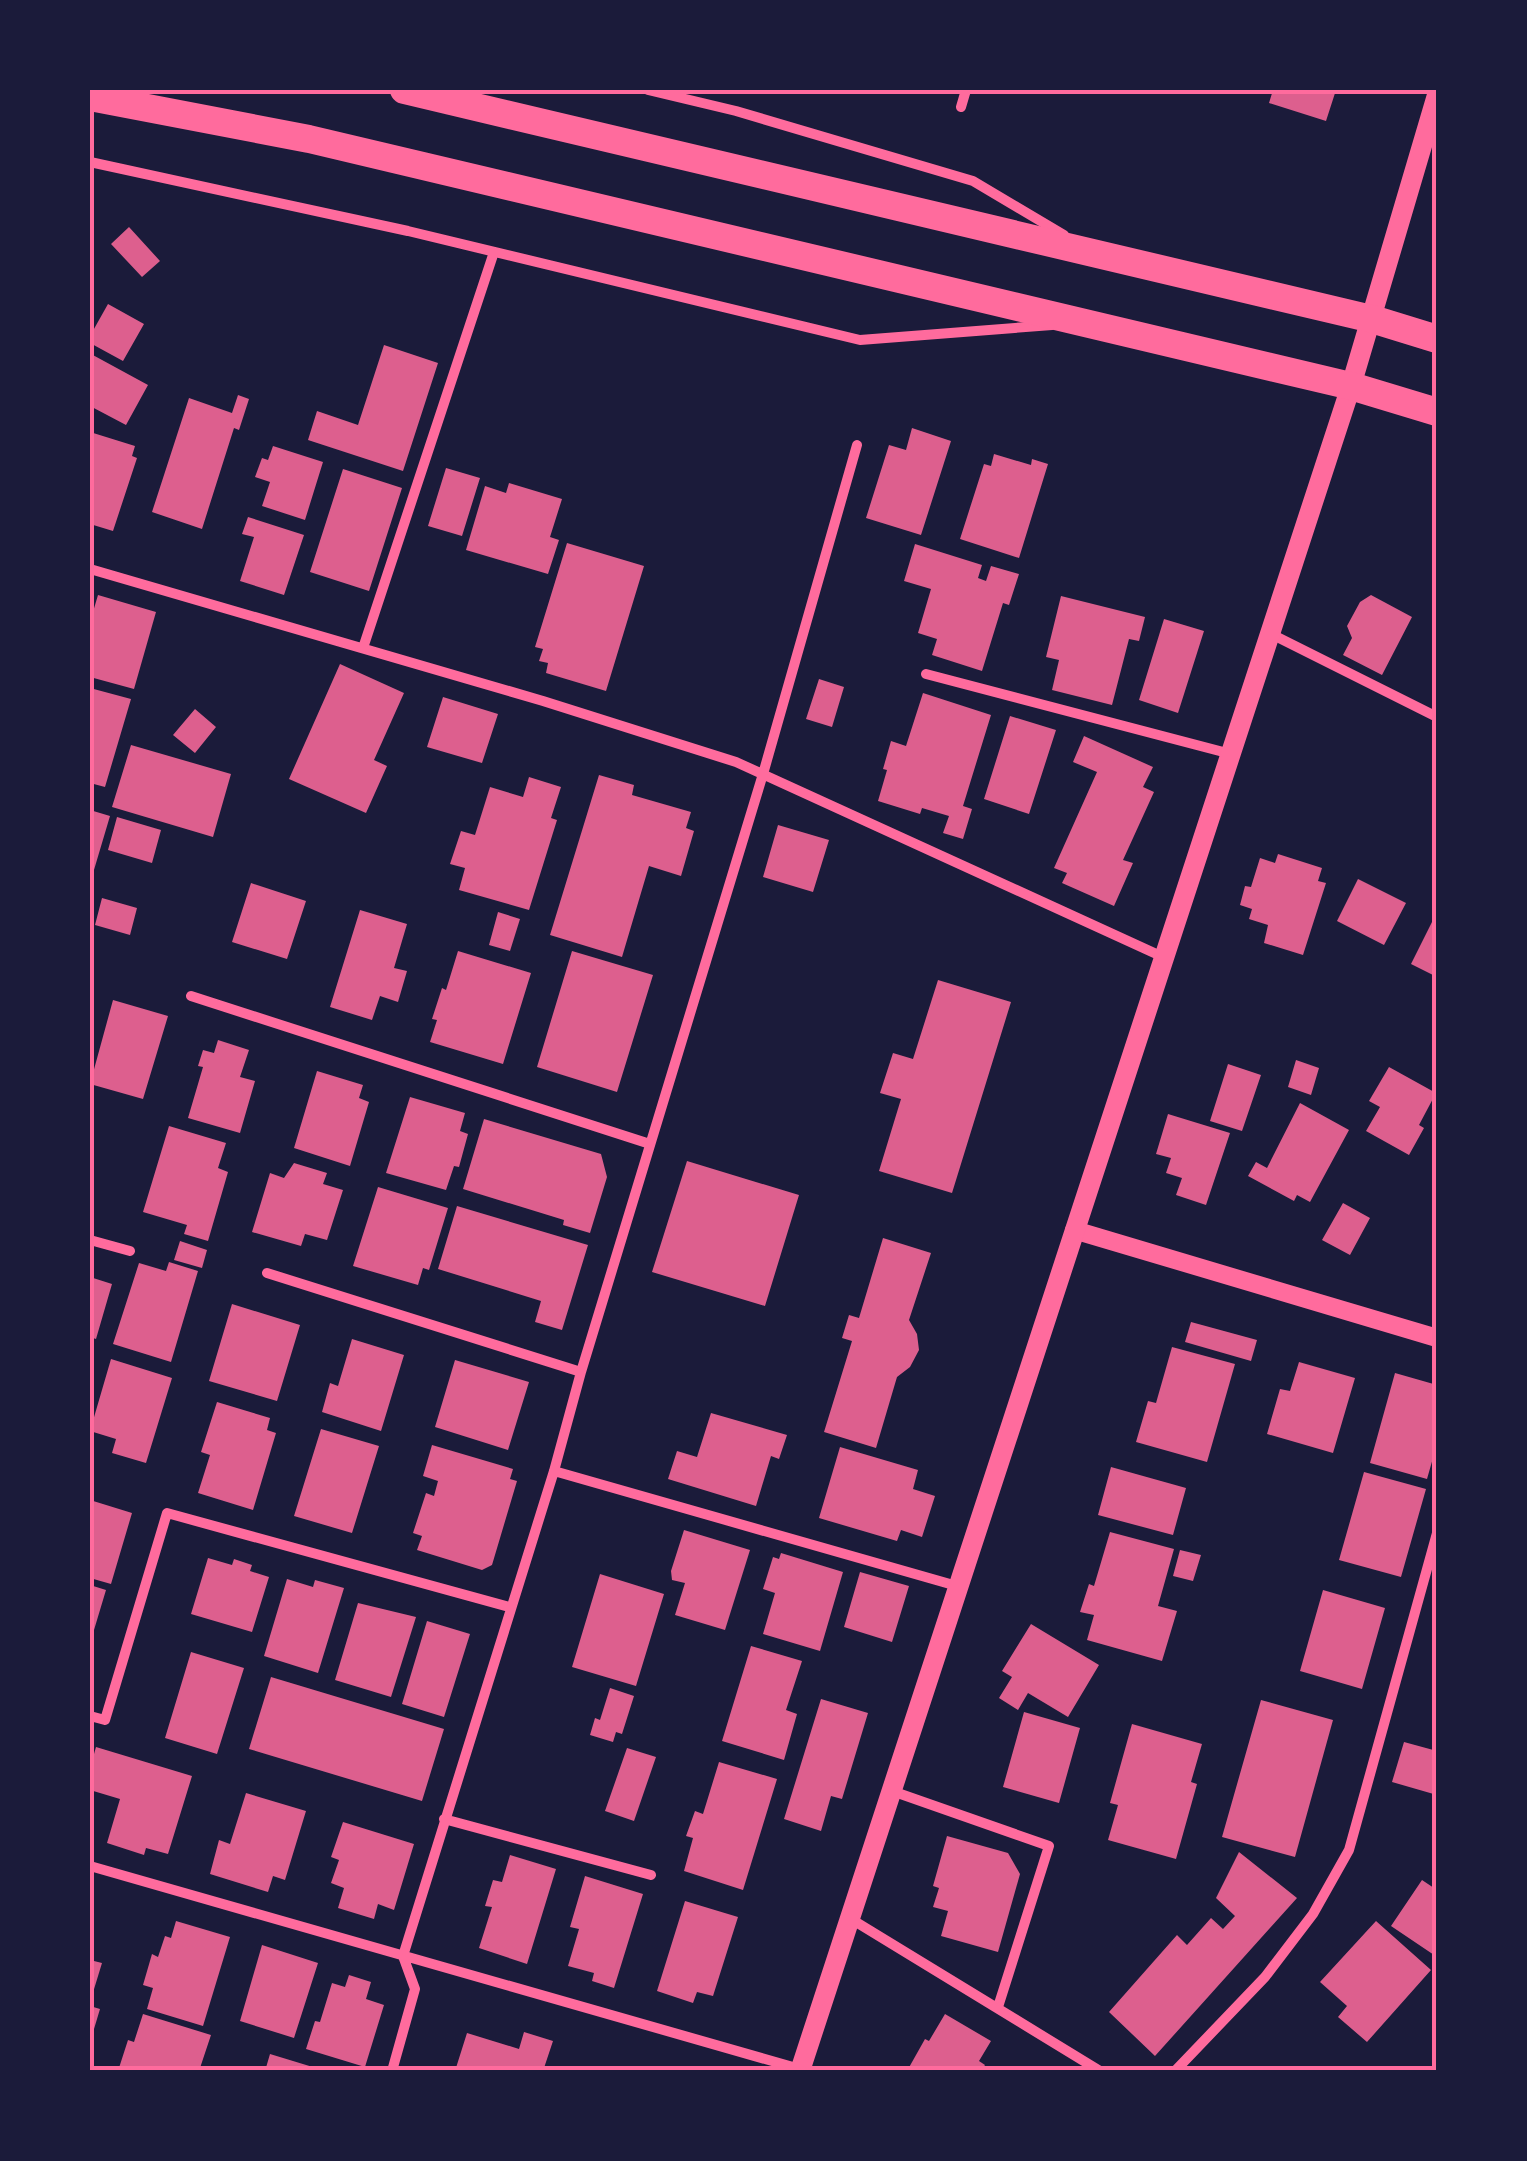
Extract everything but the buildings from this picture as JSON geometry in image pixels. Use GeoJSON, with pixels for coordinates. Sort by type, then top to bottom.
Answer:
{"type":"FeatureCollection","features":[{"type":"Feature","properties":{"kind":"highway"},"geometry":{"type":"LineString","coordinates":[[404,90],[1372,319],[1437,340]]}},
{"type":"Feature","properties":{"kind":"highway"},"geometry":{"type":"LineString","coordinates":[[90,97],[309,139],[1352,386],[1437,412]]}},
{"type":"Feature","properties":{"kind":"main road"},"geometry":{"type":"LineString","coordinates":[[800,2070],[1352,386],[1437,95]]}},
{"type":"Feature","properties":{"kind":"street"},"geometry":{"type":"LineString","coordinates":[[648,90],[736,111],[974,181],[1096,254]]}},
{"type":"Feature","properties":{"kind":"street"},"geometry":{"type":"LineString","coordinates":[[962,107],[966,90]]}},
{"type":"Feature","properties":{"kind":"street"},"geometry":{"type":"LineString","coordinates":[[90,162],[494,252],[860,340],[1082,323]]}},
{"type":"Feature","properties":{"kind":"street"},"geometry":{"type":"LineString","coordinates":[[363,648],[494,252]]}},
{"type":"Feature","properties":{"kind":"street"},"geometry":{"type":"LineString","coordinates":[[392,2071],[416,1989],[403,1956],[554,1471],[580,1372],[763,774],[857,445]]}},
{"type":"Feature","properties":{"kind":"street"},"geometry":{"type":"LineString","coordinates":[[90,569],[736,762],[1166,959]]}},
{"type":"Feature","properties":{"kind":"street"},"geometry":{"type":"LineString","coordinates":[[1271,634],[1437,717]]}},
{"type":"Feature","properties":{"kind":"street"},"geometry":{"type":"LineString","coordinates":[[926,674],[1232,754]]}},
{"type":"Feature","properties":{"kind":"street"},"geometry":{"type":"LineString","coordinates":[[191,996],[650,1144]]}},
{"type":"Feature","properties":{"kind":"street"},"geometry":{"type":"LineString","coordinates":[[1074,1230],[1437,1338]]}},
{"type":"Feature","properties":{"kind":"street"},"geometry":{"type":"LineString","coordinates":[[90,1240],[130,1251]]}},
{"type":"Feature","properties":{"kind":"street"},"geometry":{"type":"LineString","coordinates":[[267,1272],[580,1372]]}},
{"type":"Feature","properties":{"kind":"street"},"geometry":{"type":"LineString","coordinates":[[554,1471],[957,1586]]}},
{"type":"Feature","properties":{"kind":"street"},"geometry":{"type":"LineString","coordinates":[[90,1716],[106,1720],[167,1513],[509,1607]]}},
{"type":"Feature","properties":{"kind":"street"},"geometry":{"type":"LineString","coordinates":[[1175,2071],[1265,1977],[1313,1914],[1349,1850],[1437,1533]]}},
{"type":"Feature","properties":{"kind":"street"},"geometry":{"type":"LineString","coordinates":[[892,1791],[1049,1846],[998,2007]]}},
{"type":"Feature","properties":{"kind":"street"},"geometry":{"type":"LineString","coordinates":[[444,1819],[651,1875]]}},
{"type":"Feature","properties":{"kind":"street"},"geometry":{"type":"LineString","coordinates":[[90,1866],[800,2070]]}},
{"type":"Feature","properties":{"kind":"street"},"geometry":{"type":"LineString","coordinates":[[851,1919],[1100,2071]]}}]}
